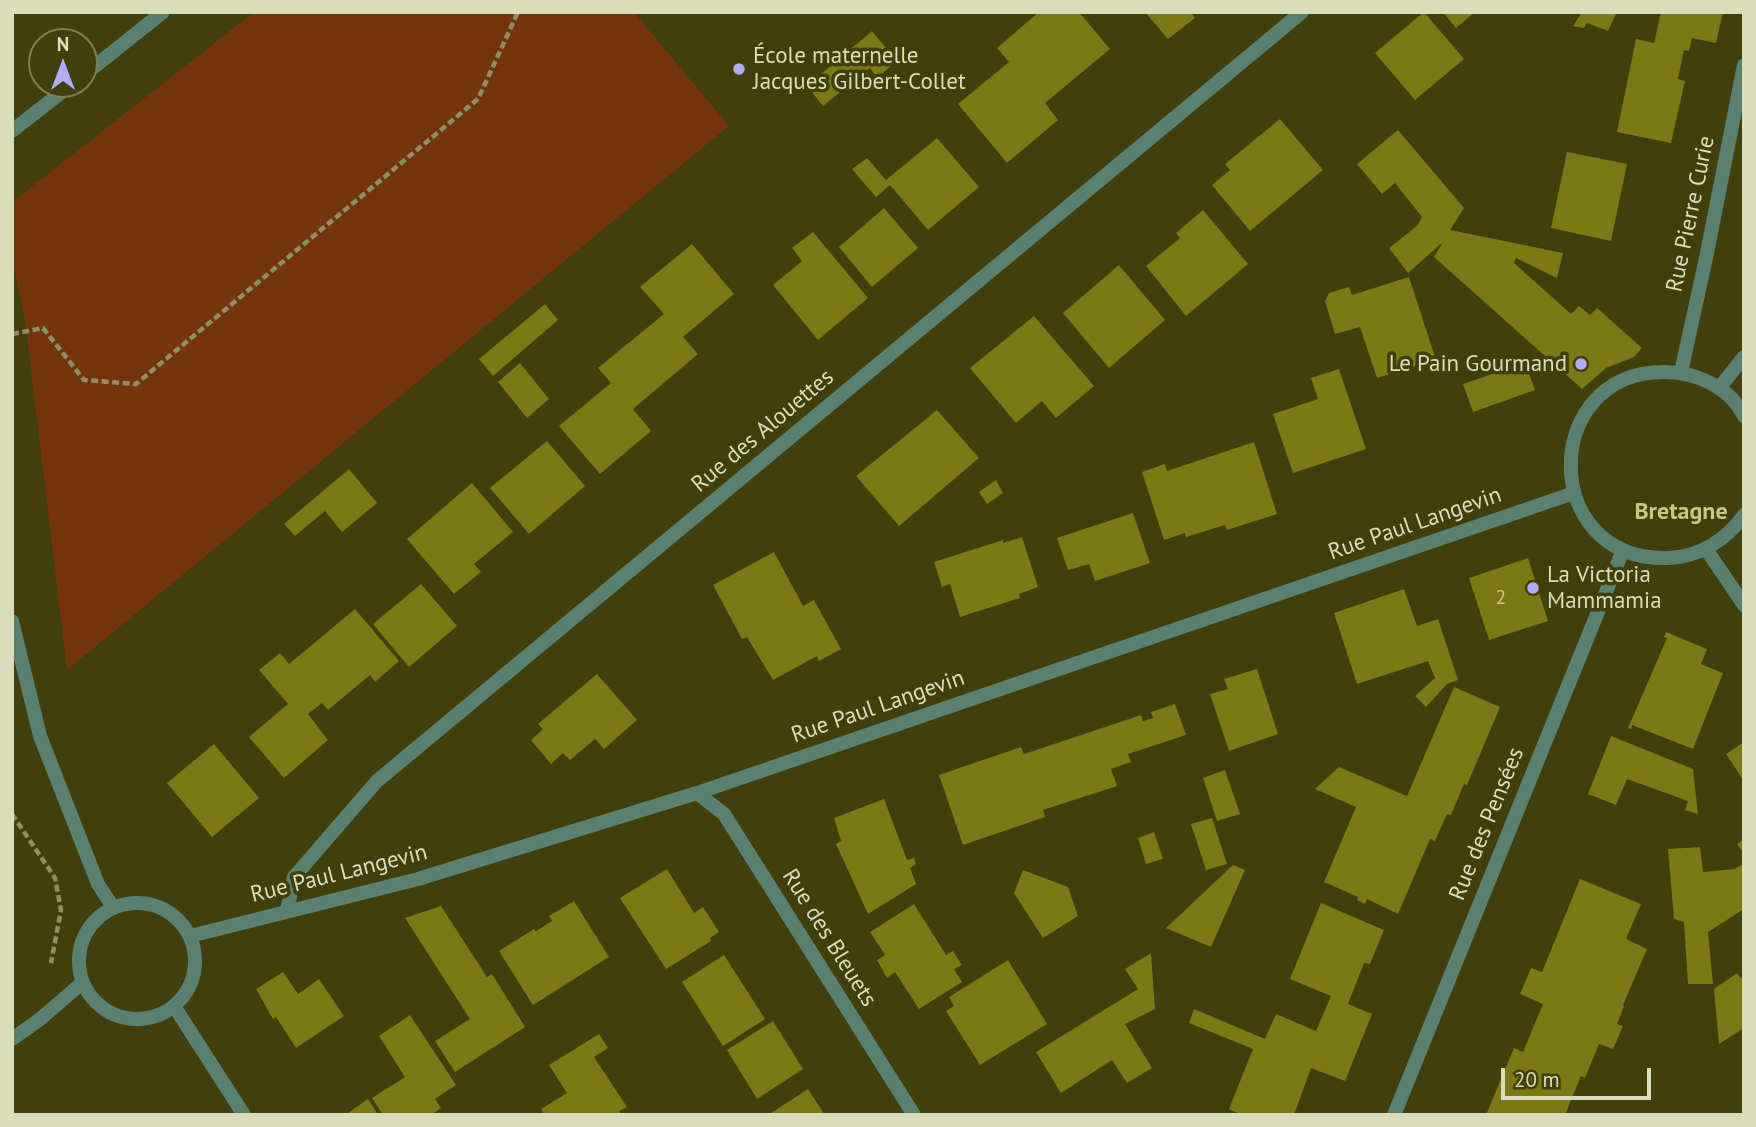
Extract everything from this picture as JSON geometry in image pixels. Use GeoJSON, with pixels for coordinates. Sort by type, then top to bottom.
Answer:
{"type":"FeatureCollection","features":[{"type":"Feature","properties":{"kind":"street"},"geometry":{"type":"LineString","coordinates":[[98,64],[163,12]]}},
{"type":"Feature","properties":{"kind":"street","name":"Rue des Alouettes"},"geometry":{"type":"LineString","coordinates":[[287,911],[294,877],[377,781],[1302,12]]}},
{"type":"Feature","properties":{"kind":"street","name":"Rue Pierre Curie"},"geometry":{"type":"LineString","coordinates":[[1681,372],[1744,65]]}},
{"type":"Feature","properties":{"kind":"street"},"geometry":{"type":"LineString","coordinates":[[12,131],[54,98]]}},
{"type":"Feature","properties":{"kind":"street"},"geometry":{"type":"LineString","coordinates":[[1718,388],[1744,358]]}},
{"type":"Feature","properties":{"kind":"street"},"geometry":{"type":"LineString","coordinates":[[1744,416],[1740,408],[1718,388],[1700,378],[1681,372],[1648,372],[1618,383],[1592,403],[1576,430],[1569,462],[1574,494],[1585,517],[1602,536],[1623,550],[1651,558],[1679,558],[1706,549],[1727,535],[1744,515]]}},
{"type":"Feature","properties":{"kind":"street","name":"Rue Paul Langevin"},"geometry":{"type":"LineString","coordinates":[[190,936],[418,878],[697,793],[1574,494]]}},
{"type":"Feature","properties":{"kind":"street"},"geometry":{"type":"LineString","coordinates":[[1706,549],[1744,605]]}},
{"type":"Feature","properties":{"kind":"street","name":"Rue des Pensées"},"geometry":{"type":"LineString","coordinates":[[1394,1115],[1623,550]]}},
{"type":"Feature","properties":{"kind":"street"},"geometry":{"type":"LineString","coordinates":[[12,621],[40,736],[98,884],[113,907]]}},
{"type":"Feature","properties":{"kind":"street","name":"Rue des Bleuets"},"geometry":{"type":"LineString","coordinates":[[697,793],[723,814],[914,1115]]}},
{"type":"Feature","properties":{"kind":"street"},"geometry":{"type":"LineString","coordinates":[[130,903],[165,909],[180,921],[190,936],[195,954],[194,974],[186,992],[174,1006],[158,1015],[140,1019],[122,1018],[105,1010],[92,999],[82,983],[78,965],[79,948],[86,931],[98,917],[113,907],[130,903]]}},
{"type":"Feature","properties":{"kind":"street"},"geometry":{"type":"LineString","coordinates":[[12,1038],[39,1020],[82,983]]}},
{"type":"Feature","properties":{"kind":"street"},"geometry":{"type":"LineString","coordinates":[[174,1006],[244,1115]]}},
{"type":"Feature","properties":{"kind":"path"},"geometry":{"type":"LineString","coordinates":[[12,334],[43,328],[84,380],[136,384],[478,99],[518,12]]}},
{"type":"Feature","properties":{"kind":"path"},"geometry":{"type":"LineString","coordinates":[[12,814],[55,878],[61,910],[50,966]]}},
{"type":"Feature","properties":{"kind":"shaded area"},"geometry":{"type":"Polygon","coordinates":[[[254,12],[634,12],[729,126],[67,670],[25,320],[12,259],[12,202],[254,12]]]}},
{"type":"Feature","properties":{"kind":"building"},"geometry":{"type":"Polygon","coordinates":[[[1039,12],[1079,12],[1110,49],[1045,103],[1058,120],[1007,163],[958,104],[1009,62],[997,48],[1039,12]]]}},
{"type":"Feature","properties":{"kind":"building"},"geometry":{"type":"Polygon","coordinates":[[[1145,12],[1191,12],[1195,18],[1168,39],[1145,12]]]}},
{"type":"Feature","properties":{"kind":"building"},"geometry":{"type":"Polygon","coordinates":[[[1424,12],[1464,59],[1415,100],[1375,53],[1424,12]]]}},
{"type":"Feature","properties":{"kind":"building"},"geometry":{"type":"Polygon","coordinates":[[[1443,12],[1475,12],[1456,28],[1443,12]]]}},
{"type":"Feature","properties":{"kind":"building"},"geometry":{"type":"Polygon","coordinates":[[[1582,12],[1617,12],[1608,31],[1587,23],[1584,28],[1573,26],[1582,12]]]}},
{"type":"Feature","properties":{"kind":"building"},"geometry":{"type":"Polygon","coordinates":[[[1661,12],[1723,12],[1716,43],[1692,38],[1689,51],[1684,50],[1678,79],[1685,81],[1671,143],[1617,132],[1636,39],[1654,43],[1661,12]]]}},
{"type":"Feature","properties":{"kind":"building"},"geometry":{"type":"Polygon","coordinates":[[[872,31],[897,61],[877,78],[870,68],[823,106],[807,86],[872,31]]]}},
{"type":"Feature","properties":{"kind":"building"},"geometry":{"type":"Polygon","coordinates":[[[1280,119],[1323,170],[1250,231],[1212,185],[1230,170],[1225,164],[1280,119]]]}},
{"type":"Feature","properties":{"kind":"building"},"geometry":{"type":"Polygon","coordinates":[[[1398,130],[1464,208],[1450,230],[1563,253],[1557,278],[1516,258],[1514,263],[1571,314],[1579,306],[1590,315],[1597,308],[1642,348],[1634,357],[1606,368],[1582,389],[1434,257],[1443,242],[1408,273],[1389,248],[1417,226],[1422,217],[1395,183],[1382,194],[1357,164],[1398,130]]]}},
{"type":"Feature","properties":{"kind":"building"},"geometry":{"type":"Polygon","coordinates":[[[937,138],[979,187],[928,230],[890,185],[876,197],[852,169],[867,158],[886,180],[937,138]]]}},
{"type":"Feature","properties":{"kind":"building"},"geometry":{"type":"Polygon","coordinates":[[[1567,152],[1627,164],[1611,241],[1551,228],[1567,152]]]}},
{"type":"Feature","properties":{"kind":"building"},"geometry":{"type":"Polygon","coordinates":[[[884,208],[918,248],[872,287],[839,247],[884,208]]]}},
{"type":"Feature","properties":{"kind":"building"},"geometry":{"type":"Polygon","coordinates":[[[1203,210],[1248,264],[1186,316],[1146,266],[1180,238],[1176,233],[1203,210]]]}},
{"type":"Feature","properties":{"kind":"building"},"geometry":{"type":"Polygon","coordinates":[[[813,232],[868,298],[818,340],[773,285],[802,261],[792,248],[813,232]]]}},
{"type":"Feature","properties":{"kind":"building"},"geometry":{"type":"Polygon","coordinates":[[[692,244],[734,294],[683,337],[698,354],[633,409],[651,431],[600,474],[559,426],[611,383],[598,368],[664,314],[640,287],[692,244]]]}},
{"type":"Feature","properties":{"kind":"building"},"geometry":{"type":"Polygon","coordinates":[[[1119,265],[1165,320],[1109,368],[1063,313],[1119,265]]]}},
{"type":"Feature","properties":{"kind":"building"},"geometry":{"type":"Polygon","coordinates":[[[1409,277],[1436,360],[1377,378],[1360,327],[1335,334],[1325,301],[1329,293],[1349,287],[1352,295],[1409,277]]]}},
{"type":"Feature","properties":{"kind":"building"},"geometry":{"type":"Polygon","coordinates":[[[545,304],[558,320],[493,376],[479,359],[545,304]]]}},
{"type":"Feature","properties":{"kind":"building"},"geometry":{"type":"Polygon","coordinates":[[[1034,316],[1094,386],[1056,418],[1042,401],[1016,423],[970,368],[1034,316]]]}},
{"type":"Feature","properties":{"kind":"building"},"geometry":{"type":"Polygon","coordinates":[[[1510,359],[1513,367],[1525,363],[1535,390],[1473,412],[1463,384],[1498,372],[1495,365],[1510,359]]]}},
{"type":"Feature","properties":{"kind":"building"},"geometry":{"type":"Polygon","coordinates":[[[520,363],[549,399],[527,418],[498,382],[520,363]]]}},
{"type":"Feature","properties":{"kind":"building"},"geometry":{"type":"Polygon","coordinates":[[[1339,369],[1366,449],[1293,473],[1273,414],[1318,399],[1311,378],[1339,369]]]}},
{"type":"Feature","properties":{"kind":"building"},"geometry":{"type":"Polygon","coordinates":[[[937,410],[979,458],[899,526],[856,476],[937,410]]]}},
{"type":"Feature","properties":{"kind":"building"},"geometry":{"type":"Polygon","coordinates":[[[547,441],[585,486],[529,534],[490,488],[547,441]]]}},
{"type":"Feature","properties":{"kind":"building"},"geometry":{"type":"Polygon","coordinates":[[[1254,442],[1277,514],[1227,530],[1225,525],[1186,537],[1185,533],[1164,540],[1142,472],[1165,464],[1167,471],[1254,442]]]}},
{"type":"Feature","properties":{"kind":"building"},"geometry":{"type":"Polygon","coordinates":[[[349,469],[377,503],[342,532],[325,511],[295,536],[284,524],[349,469]]]}},
{"type":"Feature","properties":{"kind":"building"},"geometry":{"type":"Polygon","coordinates":[[[996,480],[1003,493],[987,504],[979,492],[996,480]]]}},
{"type":"Feature","properties":{"kind":"building"},"geometry":{"type":"Polygon","coordinates":[[[472,483],[513,532],[474,564],[481,572],[454,594],[407,539],[472,483]]]}},
{"type":"Feature","properties":{"kind":"building"},"geometry":{"type":"Polygon","coordinates":[[[1133,513],[1150,563],[1095,581],[1089,564],[1068,570],[1057,538],[1133,513]]]}},
{"type":"Feature","properties":{"kind":"building"},"geometry":{"type":"Polygon","coordinates":[[[1022,537],[1038,587],[1019,594],[1020,598],[960,617],[950,584],[942,587],[934,562],[1003,540],[1003,543],[1022,537]]]}},
{"type":"Feature","properties":{"kind":"building"},"geometry":{"type":"Polygon","coordinates":[[[774,552],[803,606],[814,600],[841,649],[819,661],[817,656],[773,680],[747,637],[742,639],[713,585],[774,552]]]}},
{"type":"Feature","properties":{"kind":"building"},"geometry":{"type":"Polygon","coordinates":[[[1528,558],[1548,621],[1489,640],[1469,578],[1528,558]]]}},
{"type":"Feature","properties":{"kind":"building"},"geometry":{"type":"Polygon","coordinates":[[[421,584],[457,626],[409,667],[373,624],[421,584]]]}},
{"type":"Feature","properties":{"kind":"building"},"geometry":{"type":"Polygon","coordinates":[[[1404,589],[1417,626],[1438,619],[1458,680],[1447,684],[1426,707],[1415,696],[1435,678],[1428,661],[1357,684],[1334,613],[1404,589]]]}},
{"type":"Feature","properties":{"kind":"building"},"geometry":{"type":"Polygon","coordinates":[[[355,609],[399,661],[375,682],[370,675],[328,710],[322,703],[308,714],[328,740],[284,778],[249,737],[288,704],[259,670],[280,653],[289,664],[355,609]]]}},
{"type":"Feature","properties":{"kind":"building"},"geometry":{"type":"Polygon","coordinates":[[[1666,632],[1707,649],[1701,664],[1723,673],[1693,749],[1632,725],[1631,729],[1628,728],[1667,638],[1664,637],[1666,632]]]}},
{"type":"Feature","properties":{"kind":"building"},"geometry":{"type":"Polygon","coordinates":[[[1257,669],[1278,734],[1229,751],[1210,694],[1228,689],[1224,679],[1257,669]]]}},
{"type":"Feature","properties":{"kind":"building"},"geometry":{"type":"Polygon","coordinates":[[[597,674],[637,720],[604,749],[595,739],[570,760],[563,753],[551,764],[531,740],[543,729],[538,724],[597,674]]]}},
{"type":"Feature","properties":{"kind":"building"},"geometry":{"type":"Polygon","coordinates":[[[1454,687],[1500,707],[1467,785],[1464,784],[1451,815],[1447,814],[1435,841],[1430,839],[1398,914],[1367,899],[1365,904],[1357,900],[1358,897],[1324,882],[1356,807],[1315,789],[1339,767],[1407,796],[1454,687]]]}},
{"type":"Feature","properties":{"kind":"building"},"geometry":{"type":"Polygon","coordinates":[[[1175,704],[1186,735],[1128,754],[1131,762],[1111,769],[1117,786],[1043,810],[1045,817],[963,845],[939,775],[1021,747],[1024,754],[1141,715],[1143,721],[1153,718],[1151,712],[1175,704]]]}},
{"type":"Feature","properties":{"kind":"building"},"geometry":{"type":"Polygon","coordinates":[[[1611,736],[1693,769],[1698,814],[1685,810],[1688,801],[1627,779],[1616,805],[1588,794],[1611,736]]]}},
{"type":"Feature","properties":{"kind":"building"},"geometry":{"type":"Polygon","coordinates":[[[1744,742],[1744,781],[1726,754],[1744,742]]]}},
{"type":"Feature","properties":{"kind":"building"},"geometry":{"type":"Polygon","coordinates":[[[214,744],[259,798],[212,837],[167,783],[214,744]]]}},
{"type":"Feature","properties":{"kind":"building"},"geometry":{"type":"Polygon","coordinates":[[[1225,770],[1240,814],[1217,821],[1203,778],[1225,770]]]}},
{"type":"Feature","properties":{"kind":"building"},"geometry":{"type":"Polygon","coordinates":[[[884,799],[907,860],[914,858],[916,864],[910,868],[916,884],[868,914],[836,844],[841,841],[834,818],[884,799]]]}},
{"type":"Feature","properties":{"kind":"building"},"geometry":{"type":"Polygon","coordinates":[[[1212,818],[1227,864],[1206,870],[1191,824],[1212,818]]]}},
{"type":"Feature","properties":{"kind":"building"},"geometry":{"type":"Polygon","coordinates":[[[1154,832],[1163,859],[1146,864],[1138,838],[1154,832]]]}},
{"type":"Feature","properties":{"kind":"building"},"geometry":{"type":"Polygon","coordinates":[[[1744,839],[1744,854],[1737,844],[1744,839]]]}},
{"type":"Feature","properties":{"kind":"building"},"geometry":{"type":"Polygon","coordinates":[[[1700,847],[1703,872],[1735,869],[1744,863],[1744,909],[1708,932],[1713,984],[1688,984],[1684,922],[1674,919],[1668,849],[1700,847]]]}},
{"type":"Feature","properties":{"kind":"building"},"geometry":{"type":"Polygon","coordinates":[[[1233,865],[1245,870],[1211,947],[1166,928],[1233,865]]]}},
{"type":"Feature","properties":{"kind":"building"},"geometry":{"type":"Polygon","coordinates":[[[667,869],[694,913],[703,907],[719,932],[710,938],[711,941],[666,969],[620,898],[667,869]]]}},
{"type":"Feature","properties":{"kind":"building"},"geometry":{"type":"Polygon","coordinates":[[[1023,870],[1068,887],[1078,916],[1043,938],[1014,893],[1023,870]]]}},
{"type":"Feature","properties":{"kind":"building"},"geometry":{"type":"Polygon","coordinates":[[[1580,879],[1641,904],[1626,939],[1647,949],[1617,1024],[1623,1026],[1613,1049],[1599,1044],[1585,1078],[1581,1076],[1565,1115],[1486,1115],[1514,1048],[1523,1052],[1543,1004],[1520,994],[1531,968],[1542,972],[1580,879]]]}},
{"type":"Feature","properties":{"kind":"building"},"geometry":{"type":"Polygon","coordinates":[[[574,901],[609,957],[533,1005],[499,951],[552,921],[549,916],[574,901]]]}},
{"type":"Feature","properties":{"kind":"building"},"geometry":{"type":"Polygon","coordinates":[[[1321,903],[1384,930],[1370,964],[1364,963],[1348,1004],[1372,1014],[1345,1081],[1311,1068],[1294,1115],[1242,1115],[1229,1109],[1253,1049],[1189,1023],[1194,1009],[1265,1039],[1276,1014],[1316,1031],[1331,996],[1290,979],[1321,903]]]}},
{"type":"Feature","properties":{"kind":"building"},"geometry":{"type":"Polygon","coordinates":[[[914,904],[946,955],[953,951],[962,965],[954,969],[962,982],[919,1009],[895,972],[887,978],[877,960],[885,955],[870,932],[914,904]]]}},
{"type":"Feature","properties":{"kind":"building"},"geometry":{"type":"Polygon","coordinates":[[[441,906],[487,977],[492,974],[525,1027],[455,1072],[435,1041],[470,1019],[405,918],[441,906]]]}},
{"type":"Feature","properties":{"kind":"building"},"geometry":{"type":"Polygon","coordinates":[[[1151,953],[1155,1009],[1125,1024],[1152,1068],[1127,1083],[1112,1060],[1061,1093],[1036,1052],[1138,989],[1125,969],[1151,953]]]}},
{"type":"Feature","properties":{"kind":"building"},"geometry":{"type":"Polygon","coordinates":[[[724,955],[765,1019],[723,1046],[682,982],[724,955]]]}},
{"type":"Feature","properties":{"kind":"building"},"geometry":{"type":"Polygon","coordinates":[[[1008,960],[1047,1024],[980,1065],[946,1011],[954,1006],[949,997],[1008,960]]]}},
{"type":"Feature","properties":{"kind":"building"},"geometry":{"type":"Polygon","coordinates":[[[283,972],[298,994],[319,979],[344,1016],[296,1048],[276,1017],[273,1019],[256,989],[283,972]]]}},
{"type":"Feature","properties":{"kind":"building"},"geometry":{"type":"Polygon","coordinates":[[[1737,973],[1744,982],[1744,1028],[1719,1044],[1714,989],[1737,973]]]}},
{"type":"Feature","properties":{"kind":"building"},"geometry":{"type":"Polygon","coordinates":[[[410,1015],[456,1085],[435,1099],[441,1108],[431,1115],[383,1115],[372,1098],[405,1077],[379,1036],[410,1015]]]}},
{"type":"Feature","properties":{"kind":"building"},"geometry":{"type":"Polygon","coordinates":[[[773,1021],[803,1069],[757,1099],[727,1050],[773,1021]]]}},
{"type":"Feature","properties":{"kind":"building"},"geometry":{"type":"Polygon","coordinates":[[[599,1034],[608,1048],[594,1057],[627,1107],[619,1111],[622,1115],[545,1115],[541,1109],[567,1093],[549,1065],[599,1034]]]}},
{"type":"Feature","properties":{"kind":"building"},"geometry":{"type":"Polygon","coordinates":[[[808,1089],[825,1115],[768,1115],[808,1089]]]}},
{"type":"Feature","properties":{"kind":"building"},"geometry":{"type":"Polygon","coordinates":[[[368,1099],[378,1115],[345,1115],[368,1099]]]}},
{"type":"Feature","properties":{"kind":"place","name":"École maternelle Jacques Gilbert-Collet"},"geometry":{"type":"Point","coordinates":[739,69]}},
{"type":"Feature","properties":{"kind":"place","name":"Le Pain Gourmand"},"geometry":{"type":"Point","coordinates":[1581,364]}},
{"type":"Feature","properties":{"kind":"place","name":"La Victoria Mammamia"},"geometry":{"type":"Point","coordinates":[1533,588]}},
{"type":"Feature","properties":{"kind":"district","name":"Bretagne"},"geometry":{"type":"Point","coordinates":[1681,512]}}]}
